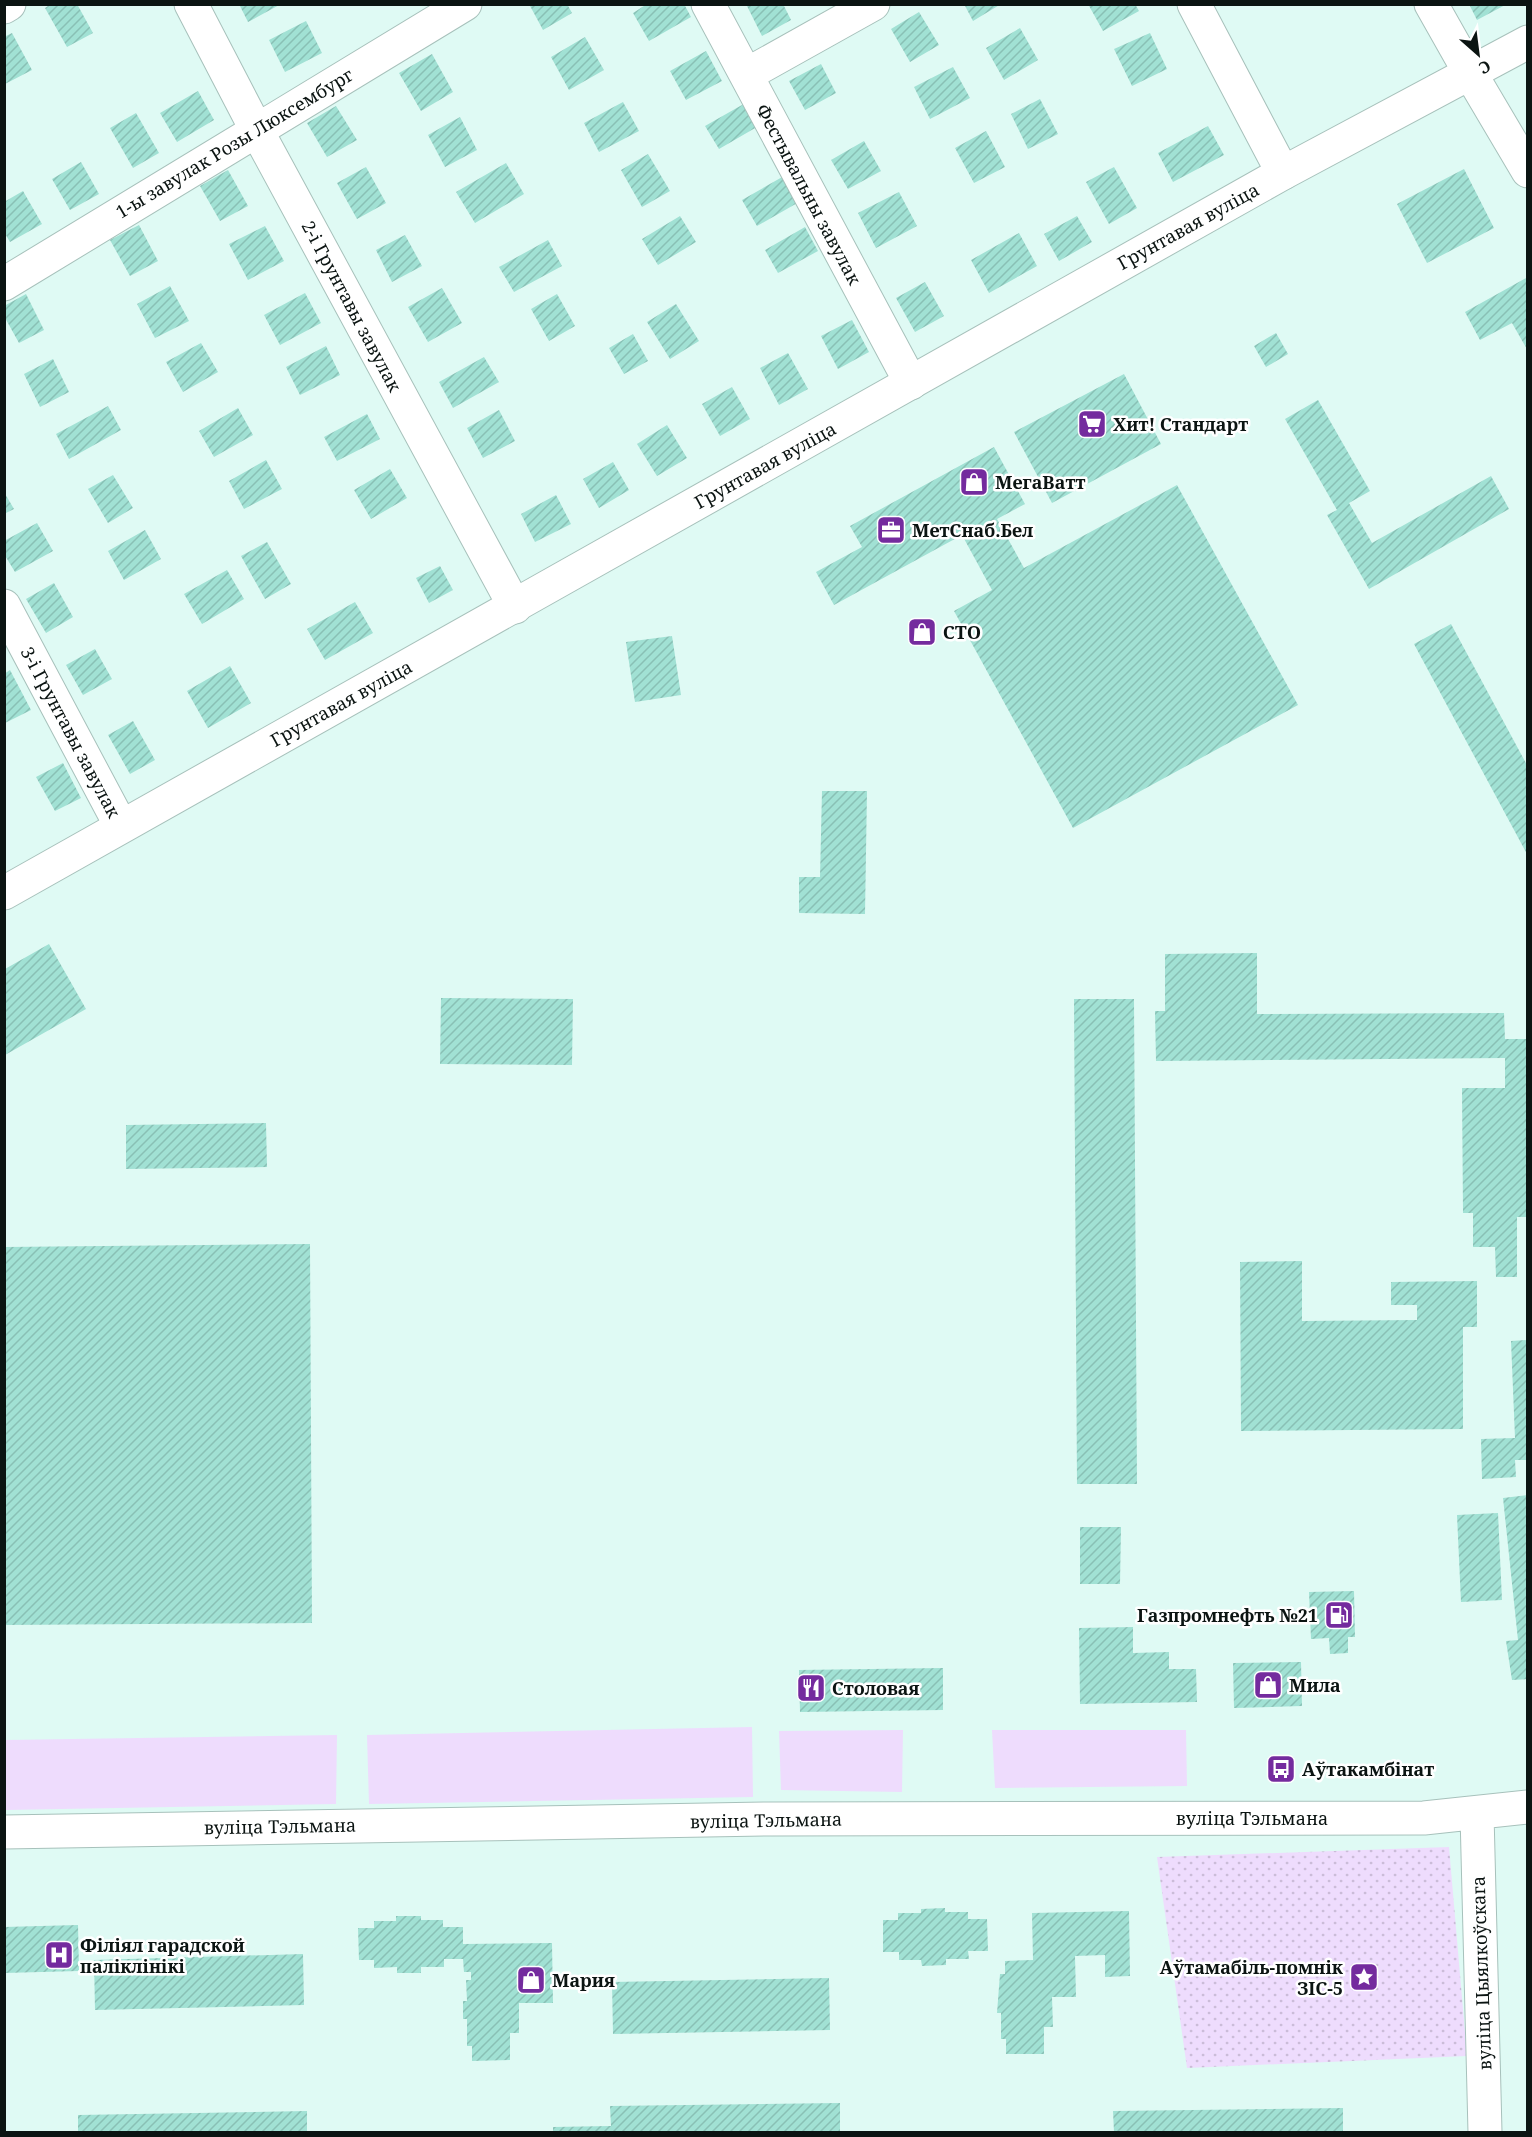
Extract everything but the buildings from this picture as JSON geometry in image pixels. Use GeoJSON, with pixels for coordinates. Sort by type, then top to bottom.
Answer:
{"type":"FeatureCollection","features":[{"type":"Feature","properties":{"kind":"main road"},"geometry":{"type":"LineString","coordinates":[[4,7],[9,4]]}},
{"type":"Feature","properties":{"kind":"main road","name":"2-і Грунтавы завулак"},"geometry":{"type":"LineString","coordinates":[[191,4],[256,129],[515,607]]}},
{"type":"Feature","properties":{"kind":"main road","name":"1-ы завулак Розы Люксембург"},"geometry":{"type":"LineString","coordinates":[[4,284],[465,4]]}},
{"type":"Feature","properties":{"kind":"main road","name":"Фестывальны завулак"},"geometry":{"type":"LineString","coordinates":[[708,4],[911,383]]}},
{"type":"Feature","properties":{"kind":"main road"},"geometry":{"type":"LineString","coordinates":[[746,75],[873,4]]}},
{"type":"Feature","properties":{"kind":"main road"},"geometry":{"type":"LineString","coordinates":[[1194,4],[1283,173]]}},
{"type":"Feature","properties":{"kind":"main road"},"geometry":{"type":"LineString","coordinates":[[1431,4],[1527,171]]}},
{"type":"Feature","properties":{"kind":"main road","name":"Грунтавая вуліца"},"geometry":{"type":"LineString","coordinates":[[4,893],[1283,173],[1527,42]]}},
{"type":"Feature","properties":{"kind":"main road","name":"3-і Грунтавы завулак"},"geometry":{"type":"LineString","coordinates":[[4,606],[121,826]]}},
{"type":"Feature","properties":{"kind":"main road","name":"вуліца Тэльмана"},"geometry":{"type":"LineString","coordinates":[[4,1832],[780,1819],[1424,1818],[1527,1808]]}},
{"type":"Feature","properties":{"kind":"main road","name":"вуліца Цыялкоўскага"},"geometry":{"type":"LineString","coordinates":[[1477,1814],[1485,2133]]}},
{"type":"Feature","properties":{"kind":"shaded area"},"geometry":{"type":"Polygon","coordinates":[[[752,1727],[753,1797],[369,1804],[367,1735],[752,1727]]]}},
{"type":"Feature","properties":{"kind":"shaded area"},"geometry":{"type":"Polygon","coordinates":[[[903,1730],[902,1792],[781,1790],[779,1731],[903,1730]]]}},
{"type":"Feature","properties":{"kind":"shaded area"},"geometry":{"type":"Polygon","coordinates":[[[992,1730],[1186,1730],[1187,1786],[995,1788],[992,1730]]]}},
{"type":"Feature","properties":{"kind":"shaded area"},"geometry":{"type":"Polygon","coordinates":[[[337,1735],[336,1804],[5,1810],[5,1740],[337,1735]]]}},
{"type":"Feature","properties":{"kind":"shaded area"},"geometry":{"type":"Polygon","coordinates":[[[1449,1847],[1467,2056],[1187,2068],[1157,1857],[1449,1847]]]}},
{"type":"Feature","properties":{"kind":"place","name":"Хит! Стандарт"},"geometry":{"type":"Point","coordinates":[1092,424]}},
{"type":"Feature","properties":{"kind":"place","name":"МегаВатт"},"geometry":{"type":"Point","coordinates":[974,482]}},
{"type":"Feature","properties":{"kind":"place","name":"МетСнаб.Бел"},"geometry":{"type":"Point","coordinates":[891,530]}},
{"type":"Feature","properties":{"kind":"place","name":"СТО"},"geometry":{"type":"Point","coordinates":[922,632]}},
{"type":"Feature","properties":{"kind":"place","name":"Газпромнефть №21"},"geometry":{"type":"Point","coordinates":[1339,1615]}},
{"type":"Feature","properties":{"kind":"place","name":"Мила"},"geometry":{"type":"Point","coordinates":[1268,1685]}},
{"type":"Feature","properties":{"kind":"place","name":"Столовая"},"geometry":{"type":"Point","coordinates":[811,1688]}},
{"type":"Feature","properties":{"kind":"place","name":"Аўтакамбінат"},"geometry":{"type":"Point","coordinates":[1281,1769]}},
{"type":"Feature","properties":{"kind":"place","name":"Філіял гарадской паліклінікі"},"geometry":{"type":"Point","coordinates":[59,1955]}},
{"type":"Feature","properties":{"kind":"place","name":"Аўтамабіль-помнік ЗІС-5"},"geometry":{"type":"Point","coordinates":[1364,1977]}},
{"type":"Feature","properties":{"kind":"place","name":"Мария"},"geometry":{"type":"Point","coordinates":[531,1980]}}]}
